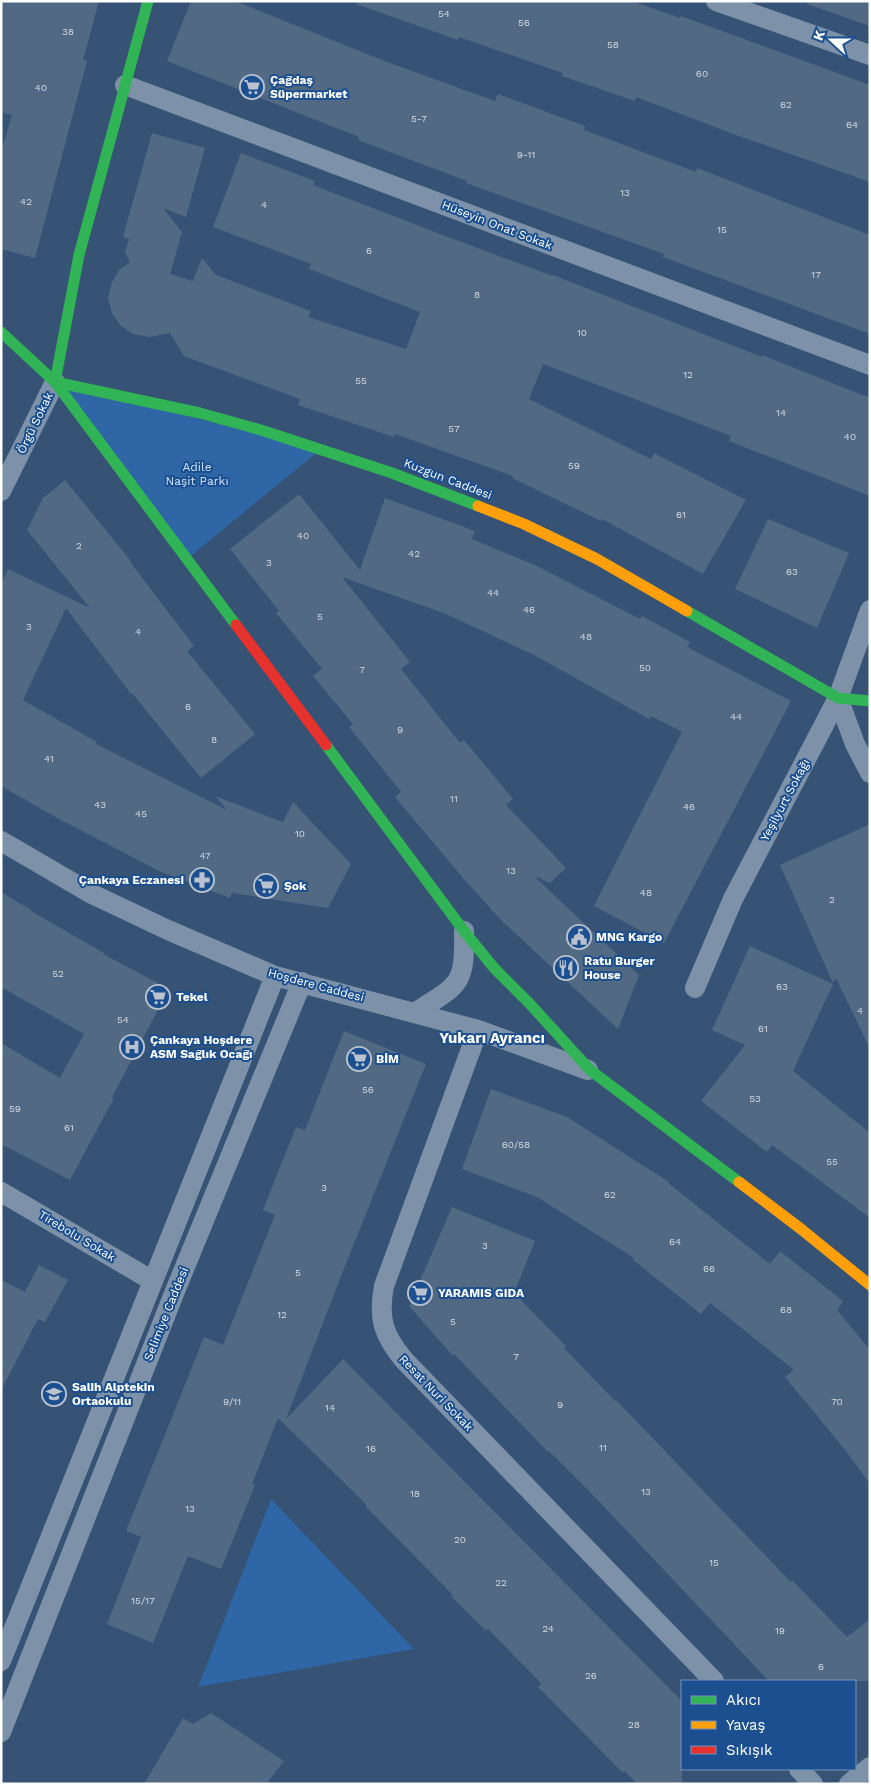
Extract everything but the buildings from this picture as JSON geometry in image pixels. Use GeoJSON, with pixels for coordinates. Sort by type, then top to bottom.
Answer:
{"type":"FeatureCollection","features":[{"type":"Feature","properties":{"kind":"main road"},"geometry":{"type":"LineString","coordinates":[[55,382],[78,255],[148,1]]}},
{"type":"Feature","properties":{"kind":"main road"},"geometry":{"type":"LineString","coordinates":[[1,332],[55,382],[464,931],[494,968],[530,1004],[590,1070],[801,1229],[870,1285]]}},
{"type":"Feature","properties":{"kind":"main road","name":"Kuzgun Caddesi"},"geometry":{"type":"LineString","coordinates":[[55,382],[200,413],[243,425],[392,473],[455,496],[524,524],[598,559],[838,698],[870,701]]}},
{"type":"Feature","properties":{"kind":"street"},"geometry":{"type":"LineString","coordinates":[[716,1],[870,55]]}},
{"type":"Feature","properties":{"kind":"street","name":"Hüseyin Onat Sokak"},"geometry":{"type":"LineString","coordinates":[[125,85],[870,365]]}},
{"type":"Feature","properties":{"kind":"street","name":"Örgü Sokak"},"geometry":{"type":"LineString","coordinates":[[1,492],[55,382]]}},
{"type":"Feature","properties":{"kind":"street","name":"Yeşilyurt Sokağı"},"geometry":{"type":"LineString","coordinates":[[695,988],[733,899],[838,698],[870,610]]}},
{"type":"Feature","properties":{"kind":"street"},"geometry":{"type":"LineString","coordinates":[[838,698],[855,744],[870,773]]}},
{"type":"Feature","properties":{"kind":"street","name":"Hoşdere Caddesi"},"geometry":{"type":"LineString","coordinates":[[1,841],[92,894],[168,930],[275,976],[478,1030],[590,1070]]}},
{"type":"Feature","properties":{"kind":"street"},"geometry":{"type":"LineString","coordinates":[[416,1012],[448,992],[458,980],[464,959],[464,931]]}},
{"type":"Feature","properties":{"kind":"street","name":"Selimiye Caddesi"},"geometry":{"type":"LineString","coordinates":[[1,1661],[7,1629],[153,1281],[275,976]]}},
{"type":"Feature","properties":{"kind":"street","name":"Selimiye Caddesi"},"geometry":{"type":"LineString","coordinates":[[1,1732],[168,1309],[302,982]]}},
{"type":"Feature","properties":{"kind":"street","name":"Resat Nuri Sokak"},"geometry":{"type":"LineString","coordinates":[[478,1030],[384,1286],[380,1305],[385,1332],[392,1346],[404,1360],[713,1680]]}},
{"type":"Feature","properties":{"kind":"street","name":"Tirebolu Sokak"},"geometry":{"type":"LineString","coordinates":[[1,1192],[153,1281]]}},
{"type":"Feature","properties":{"kind":"street"},"geometry":{"type":"LineString","coordinates":[[849,1784],[870,1767]]}},
{"type":"Feature","properties":{"kind":"street"},"geometry":{"type":"LineString","coordinates":[[800,1770],[813,1784]]}},
{"type":"Feature","properties":{"kind":"green space","name":"Adile Naşit Parkı"},"geometry":{"type":"Polygon","coordinates":[[[55,382],[320,450],[187,559],[55,382]]]}},
{"type":"Feature","properties":{"kind":"green space"},"geometry":{"type":"Polygon","coordinates":[[[271,1499],[414,1649],[198,1687],[271,1499]]]}},
{"type":"Feature","properties":{"kind":"traffic: fast"},"geometry":{"type":"LineString","coordinates":[[148,1],[79,255],[55,382],[236,625]]}},
{"type":"Feature","properties":{"kind":"traffic: fast"},"geometry":{"type":"LineString","coordinates":[[1,332],[55,382],[200,413],[261,430],[392,473],[478,506]]}},
{"type":"Feature","properties":{"kind":"traffic: fast"},"geometry":{"type":"LineString","coordinates":[[687,611],[838,698],[870,701]]}},
{"type":"Feature","properties":{"kind":"traffic: fast"},"geometry":{"type":"LineString","coordinates":[[326,745],[464,931],[494,968],[530,1004],[590,1070],[739,1182]]}},
{"type":"Feature","properties":{"kind":"traffic: slow"},"geometry":{"type":"LineString","coordinates":[[478,506],[524,524],[597,559],[687,611]]}},
{"type":"Feature","properties":{"kind":"traffic: slow"},"geometry":{"type":"LineString","coordinates":[[739,1182],[870,1285]]}},
{"type":"Feature","properties":{"kind":"traffic: jam"},"geometry":{"type":"LineString","coordinates":[[236,625],[326,745]]}},
{"type":"Feature","properties":{"kind":"place","name":"Çağdaş Süpermarket"},"geometry":{"type":"Point","coordinates":[252,87]}},
{"type":"Feature","properties":{"kind":"place","name":"Çankaya Eczanesi"},"geometry":{"type":"Point","coordinates":[202,880]}},
{"type":"Feature","properties":{"kind":"place","name":"Şok"},"geometry":{"type":"Point","coordinates":[266,886]}},
{"type":"Feature","properties":{"kind":"place","name":"MNG Kargo"},"geometry":{"type":"Point","coordinates":[579,937]}},
{"type":"Feature","properties":{"kind":"place","name":"Ratu Burger House"},"geometry":{"type":"Point","coordinates":[566,968]}},
{"type":"Feature","properties":{"kind":"place","name":"Tekel"},"geometry":{"type":"Point","coordinates":[158,997]}},
{"type":"Feature","properties":{"kind":"place","name":"Çankaya Hoşdere ASM Sağlık Ocağı"},"geometry":{"type":"Point","coordinates":[132,1047]}},
{"type":"Feature","properties":{"kind":"place","name":"BİM"},"geometry":{"type":"Point","coordinates":[359,1059]}},
{"type":"Feature","properties":{"kind":"place","name":"YARAMIS GIDA"},"geometry":{"type":"Point","coordinates":[420,1293]}},
{"type":"Feature","properties":{"kind":"place","name":"Salih Alptekin Ortaokulu"},"geometry":{"type":"Point","coordinates":[54,1394]}},
{"type":"Feature","properties":{"kind":"district","name":"Yukarı Ayrancı"},"geometry":{"type":"Point","coordinates":[492,1038]}}]}
